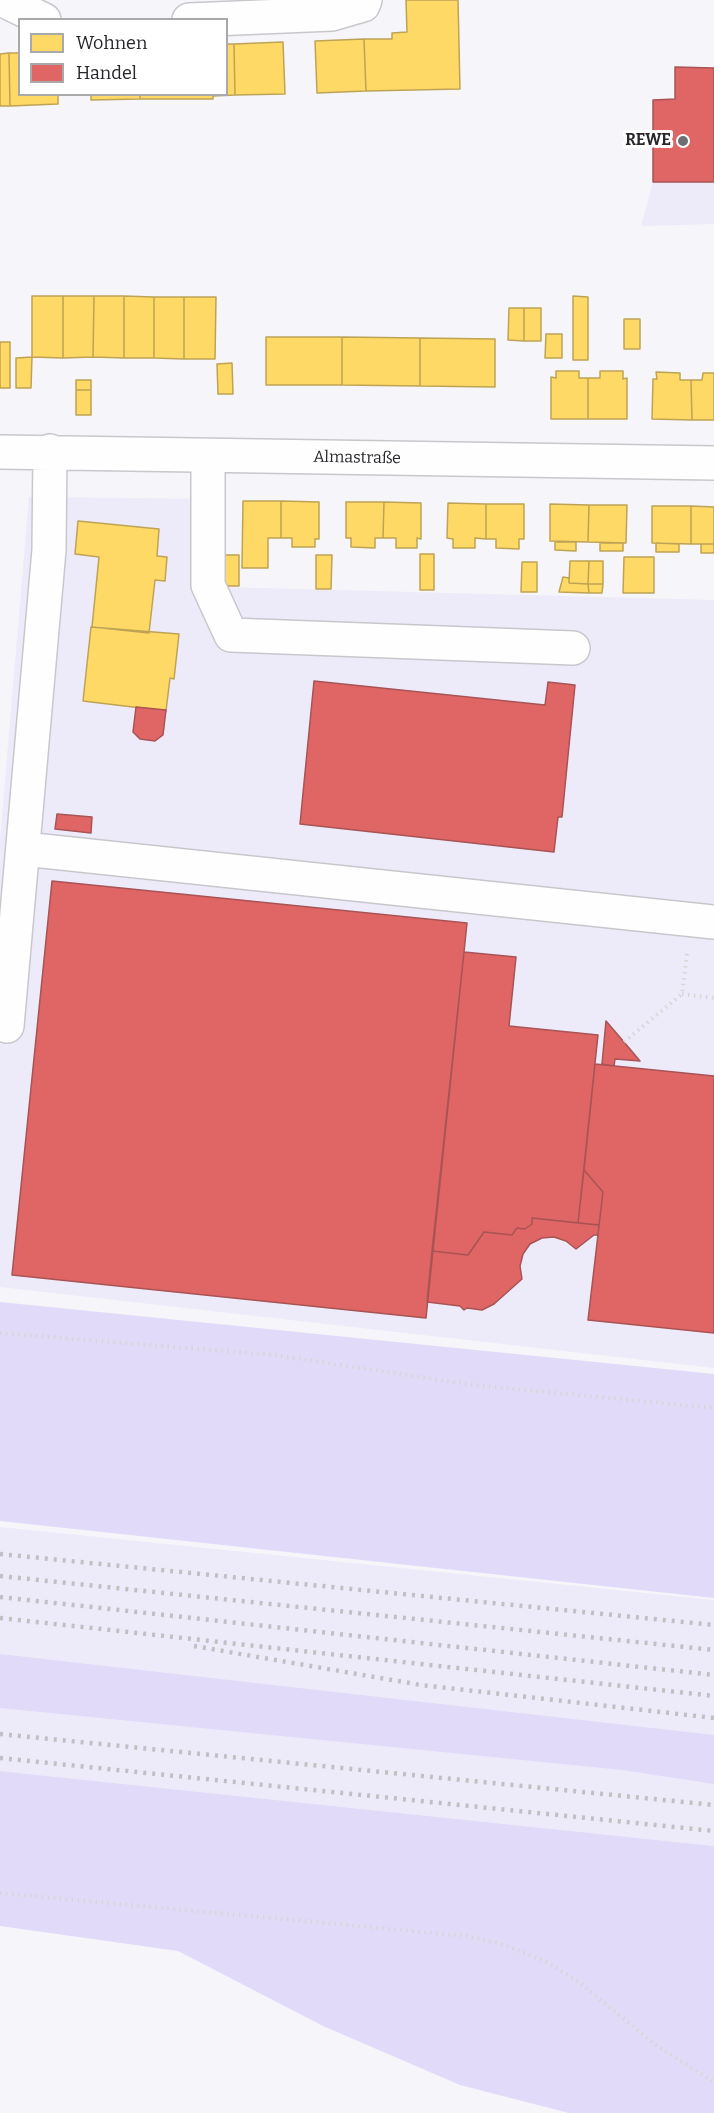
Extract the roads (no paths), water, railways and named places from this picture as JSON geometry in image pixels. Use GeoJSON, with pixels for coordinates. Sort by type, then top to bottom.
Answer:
{"type":"FeatureCollection","features":[{"type":"Feature","properties":{"kind":"street"},"geometry":{"type":"LineString","coordinates":[[3,0],[40,18]]}},
{"type":"Feature","properties":{"kind":"street"},"geometry":{"type":"LineString","coordinates":[[228,18],[332,14],[363,5],[365,0]]}},
{"type":"Feature","properties":{"kind":"street"},"geometry":{"type":"LineString","coordinates":[[8,1026],[50,550],[50,451]]}},
{"type":"Feature","properties":{"kind":"street","name":"Almastraße"},"geometry":{"type":"LineString","coordinates":[[0,452],[714,463]]}},
{"type":"Feature","properties":{"kind":"street"},"geometry":{"type":"LineString","coordinates":[[208,456],[208,585],[231,635],[573,648]]}},
{"type":"Feature","properties":{"kind":"street"},"geometry":{"type":"LineString","coordinates":[[24,849],[702,921]]}},
{"type":"Feature","properties":{"kind":"railway"},"geometry":{"type":"LineString","coordinates":[[0,1554],[714,1625]]}},
{"type":"Feature","properties":{"kind":"railway"},"geometry":{"type":"LineString","coordinates":[[0,1576],[714,1650]]}},
{"type":"Feature","properties":{"kind":"railway"},"geometry":{"type":"LineString","coordinates":[[0,1597],[714,1675]]}},
{"type":"Feature","properties":{"kind":"railway"},"geometry":{"type":"LineString","coordinates":[[0,1618],[714,1696]]}},
{"type":"Feature","properties":{"kind":"railway"},"geometry":{"type":"LineString","coordinates":[[194,1646],[421,1685],[714,1718]]}},
{"type":"Feature","properties":{"kind":"railway"},"geometry":{"type":"LineString","coordinates":[[0,1734],[714,1805]]}},
{"type":"Feature","properties":{"kind":"railway"},"geometry":{"type":"LineString","coordinates":[[0,1758],[714,1831]]}},
{"type":"Feature","properties":{"kind":"place","name":"REWE"},"geometry":{"type":"Point","coordinates":[683,141]}}]}
